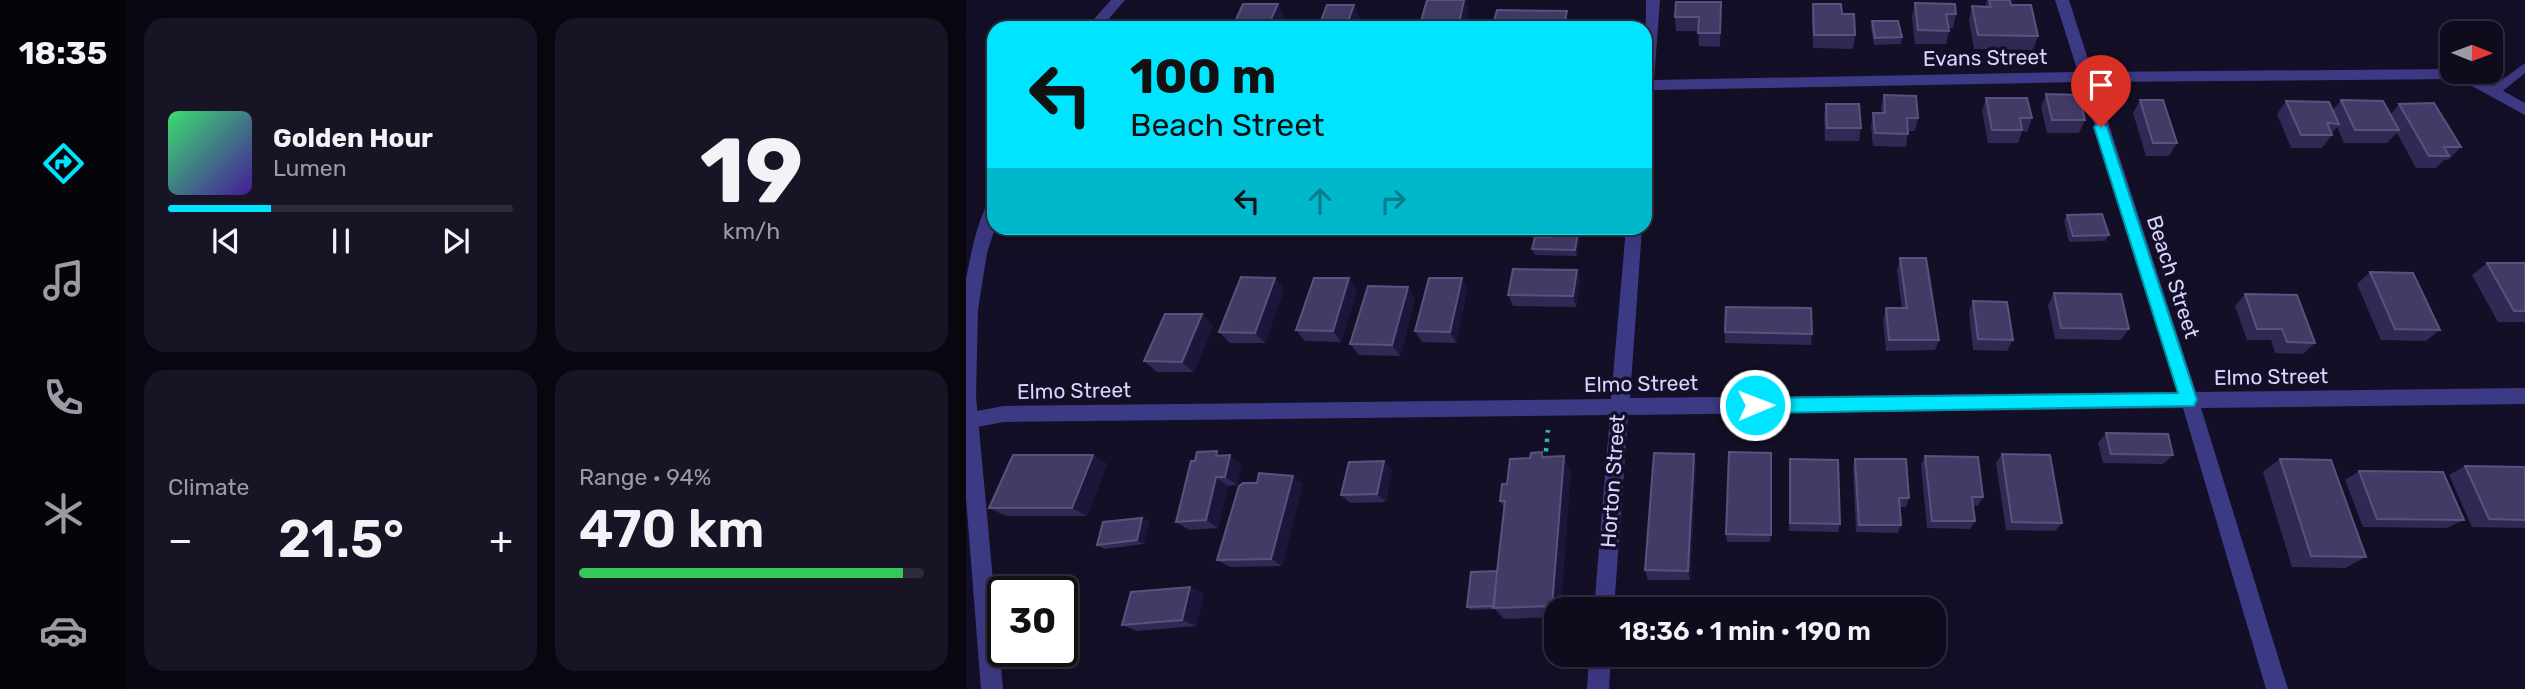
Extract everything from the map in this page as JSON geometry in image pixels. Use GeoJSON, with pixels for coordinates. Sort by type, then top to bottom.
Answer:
{"type":"FeatureCollection","features":[{"type":"Feature","properties":{"kind":"street"},"geometry":{"type":"LineString","coordinates":[[1099,21],[1118,0]]}},
{"type":"Feature","properties":{"kind":"street"},"geometry":{"type":"LineString","coordinates":[[1651,21],[1653,0]]}},
{"type":"Feature","properties":{"kind":"street","name":"Beach Street"},"geometry":{"type":"LineString","coordinates":[[2062,0],[2277,689]]}},
{"type":"Feature","properties":{"kind":"street","name":"Evans Street"},"geometry":{"type":"LineString","coordinates":[[1652,85],[2460,74],[2496,91],[2525,110]]}},
{"type":"Feature","properties":{"kind":"street"},"geometry":{"type":"LineString","coordinates":[[987,227],[979,253],[970,310],[967,421],[992,689]]}},
{"type":"Feature","properties":{"kind":"street","name":"Horton Street"},"geometry":{"type":"LineString","coordinates":[[1605,597],[1633,235]]}},
{"type":"Feature","properties":{"kind":"street","name":"Elmo Street"},"geometry":{"type":"LineString","coordinates":[[967,421],[1004,414],[2525,396]]}},
{"type":"Feature","properties":{"kind":"street"},"geometry":{"type":"LineString","coordinates":[[1598,689],[1599,667]]}},
{"type":"Feature","properties":{"kind":"lane"},"geometry":{"type":"LineString","coordinates":[[2496,91],[2525,67]]}},
{"type":"Feature","properties":{"kind":"path"},"geometry":{"type":"LineString","coordinates":[[1544,468],[1548,430]]}},
{"type":"Feature","properties":{"kind":"building"},"geometry":{"type":"Polygon","coordinates":[[[1427,0],[1464,0],[1460,21],[1421,21],[1427,0]]]}},
{"type":"Feature","properties":{"kind":"building"},"geometry":{"type":"Polygon","coordinates":[[[1989,0],[2010,0],[2011,5],[2031,5],[2038,36],[1978,35],[1972,6],[1991,7],[1989,0]]]}},
{"type":"Feature","properties":{"kind":"building"},"geometry":{"type":"Polygon","coordinates":[[[1676,2],[1721,2],[1720,33],[1698,33],[1699,17],[1675,17],[1676,2]]]}},
{"type":"Feature","properties":{"kind":"building"},"geometry":{"type":"Polygon","coordinates":[[[1915,3],[1955,4],[1956,14],[1946,14],[1949,31],[1918,30],[1915,3]]]}},
{"type":"Feature","properties":{"kind":"building"},"geometry":{"type":"Polygon","coordinates":[[[1243,4],[1278,4],[1270,21],[1235,21],[1243,4]]]}},
{"type":"Feature","properties":{"kind":"building"},"geometry":{"type":"Polygon","coordinates":[[[1813,4],[1841,4],[1842,14],[1854,14],[1855,35],[1814,35],[1813,4]]]}},
{"type":"Feature","properties":{"kind":"building"},"geometry":{"type":"Polygon","coordinates":[[[1327,5],[1354,5],[1348,21],[1321,21],[1327,5]]]}},
{"type":"Feature","properties":{"kind":"building"},"geometry":{"type":"Polygon","coordinates":[[[1497,10],[1567,11],[1565,21],[1494,21],[1497,10]]]}},
{"type":"Feature","properties":{"kind":"building"},"geometry":{"type":"Polygon","coordinates":[[[1872,21],[1898,21],[1902,37],[1875,38],[1872,21]]]}},
{"type":"Feature","properties":{"kind":"building"},"geometry":{"type":"Polygon","coordinates":[[[2046,94],[2079,95],[2085,120],[2052,120],[2046,94]]]}},
{"type":"Feature","properties":{"kind":"building"},"geometry":{"type":"Polygon","coordinates":[[[1884,95],[1916,96],[1918,118],[1907,118],[1908,134],[1875,133],[1873,113],[1885,113],[1884,95]]]}},
{"type":"Feature","properties":{"kind":"building"},"geometry":{"type":"Polygon","coordinates":[[[1986,98],[2027,98],[2032,118],[2020,118],[2022,130],[1992,130],[1986,98]]]}},
{"type":"Feature","properties":{"kind":"building"},"geometry":{"type":"Polygon","coordinates":[[[2140,100],[2163,100],[2177,143],[2153,143],[2140,100]]]}},
{"type":"Feature","properties":{"kind":"building"},"geometry":{"type":"Polygon","coordinates":[[[2341,100],[2383,101],[2399,130],[2355,130],[2341,100]]]}},
{"type":"Feature","properties":{"kind":"building"},"geometry":{"type":"Polygon","coordinates":[[[2286,101],[2329,102],[2339,124],[2327,123],[2332,135],[2301,135],[2286,101]]]}},
{"type":"Feature","properties":{"kind":"building"},"geometry":{"type":"Polygon","coordinates":[[[2434,103],[2461,147],[2444,147],[2449,156],[2429,156],[2399,104],[2434,103]]]}},
{"type":"Feature","properties":{"kind":"building"},"geometry":{"type":"Polygon","coordinates":[[[1826,104],[1859,104],[1861,128],[1827,128],[1826,104]]]}},
{"type":"Feature","properties":{"kind":"building"},"geometry":{"type":"Polygon","coordinates":[[[2102,214],[2109,235],[2073,236],[2067,215],[2102,214]]]}},
{"type":"Feature","properties":{"kind":"building"},"geometry":{"type":"Polygon","coordinates":[[[1578,235],[1575,250],[1532,249],[1535,237],[1578,235]]]}},
{"type":"Feature","properties":{"kind":"building"},"geometry":{"type":"Polygon","coordinates":[[[1900,258],[1926,258],[1939,340],[1889,340],[1886,308],[1907,308],[1900,258]]]}},
{"type":"Feature","properties":{"kind":"building"},"geometry":{"type":"Polygon","coordinates":[[[2487,263],[2525,263],[2525,311],[2514,311],[2487,263]]]}},
{"type":"Feature","properties":{"kind":"building"},"geometry":{"type":"Polygon","coordinates":[[[1513,269],[1577,270],[1573,296],[1508,295],[1513,269]]]}},
{"type":"Feature","properties":{"kind":"building"},"geometry":{"type":"Polygon","coordinates":[[[2370,272],[2413,273],[2440,330],[2395,329],[2370,272]]]}},
{"type":"Feature","properties":{"kind":"building"},"geometry":{"type":"Polygon","coordinates":[[[1241,277],[1275,278],[1255,333],[1219,332],[1241,277]]]}},
{"type":"Feature","properties":{"kind":"building"},"geometry":{"type":"Polygon","coordinates":[[[1314,278],[1349,278],[1333,331],[1296,330],[1314,278]]]}},
{"type":"Feature","properties":{"kind":"building"},"geometry":{"type":"Polygon","coordinates":[[[1429,278],[1462,278],[1450,332],[1415,331],[1429,278]]]}},
{"type":"Feature","properties":{"kind":"building"},"geometry":{"type":"Polygon","coordinates":[[[1368,286],[1408,287],[1392,345],[1350,344],[1368,286]]]}},
{"type":"Feature","properties":{"kind":"building"},"geometry":{"type":"Polygon","coordinates":[[[2054,293],[2121,294],[2129,329],[2061,328],[2054,293]]]}},
{"type":"Feature","properties":{"kind":"building"},"geometry":{"type":"Polygon","coordinates":[[[2245,294],[2297,295],[2315,343],[2287,342],[2282,329],[2257,329],[2245,294]]]}},
{"type":"Feature","properties":{"kind":"building"},"geometry":{"type":"Polygon","coordinates":[[[1973,301],[2007,302],[2013,340],[1978,339],[1973,301]]]}},
{"type":"Feature","properties":{"kind":"building"},"geometry":{"type":"Polygon","coordinates":[[[1726,307],[1811,308],[1812,334],[1725,332],[1726,307]]]}},
{"type":"Feature","properties":{"kind":"building"},"geometry":{"type":"Polygon","coordinates":[[[1165,314],[1202,314],[1182,362],[1144,361],[1165,314]]]}},
{"type":"Feature","properties":{"kind":"building"},"geometry":{"type":"Polygon","coordinates":[[[2106,433],[2168,434],[2173,455],[2111,454],[2106,433]]]}},
{"type":"Feature","properties":{"kind":"building"},"geometry":{"type":"Polygon","coordinates":[[[1217,451],[1216,456],[1230,455],[1225,477],[1216,477],[1206,520],[1176,522],[1191,461],[1195,461],[1197,452],[1217,451]]]}},
{"type":"Feature","properties":{"kind":"building"},"geometry":{"type":"Polygon","coordinates":[[[1542,452],[1542,457],[1564,456],[1553,597],[1544,597],[1544,606],[1493,608],[1505,501],[1500,501],[1502,484],[1507,484],[1510,459],[1530,458],[1531,453],[1542,452]]]}},
{"type":"Feature","properties":{"kind":"building"},"geometry":{"type":"Polygon","coordinates":[[[1729,452],[1771,453],[1771,535],[1726,534],[1729,452]]]}},
{"type":"Feature","properties":{"kind":"building"},"geometry":{"type":"Polygon","coordinates":[[[1654,453],[1694,454],[1688,571],[1645,570],[1654,453]]]}},
{"type":"Feature","properties":{"kind":"building"},"geometry":{"type":"Polygon","coordinates":[[[2002,454],[2050,455],[2062,523],[2012,522],[2002,454]]]}},
{"type":"Feature","properties":{"kind":"building"},"geometry":{"type":"Polygon","coordinates":[[[1013,455],[1093,455],[1072,508],[989,508],[1013,455]]]}},
{"type":"Feature","properties":{"kind":"building"},"geometry":{"type":"Polygon","coordinates":[[[1925,456],[1978,457],[1983,497],[1972,497],[1975,521],[1932,521],[1925,456]]]}},
{"type":"Feature","properties":{"kind":"building"},"geometry":{"type":"Polygon","coordinates":[[[1790,459],[1838,460],[1840,524],[1790,523],[1790,459]]]}},
{"type":"Feature","properties":{"kind":"building"},"geometry":{"type":"Polygon","coordinates":[[[1855,459],[1906,459],[1909,498],[1899,498],[1901,525],[1859,525],[1855,459]]]}},
{"type":"Feature","properties":{"kind":"building"},"geometry":{"type":"Polygon","coordinates":[[[2280,459],[2331,460],[2366,557],[2311,556],[2280,459]]]}},
{"type":"Feature","properties":{"kind":"building"},"geometry":{"type":"Polygon","coordinates":[[[1384,461],[1377,494],[1341,495],[1349,462],[1384,461]]]}},
{"type":"Feature","properties":{"kind":"building"},"geometry":{"type":"Polygon","coordinates":[[[2465,466],[2525,467],[2525,520],[2489,519],[2465,466]]]}},
{"type":"Feature","properties":{"kind":"building"},"geometry":{"type":"Polygon","coordinates":[[[2359,471],[2443,472],[2464,520],[2377,519],[2359,471]]]}},
{"type":"Feature","properties":{"kind":"building"},"geometry":{"type":"Polygon","coordinates":[[[1259,473],[1293,476],[1271,559],[1217,560],[1239,486],[1243,483],[1257,483],[1259,473]]]}},
{"type":"Feature","properties":{"kind":"building"},"geometry":{"type":"Polygon","coordinates":[[[1142,518],[1137,540],[1097,545],[1103,522],[1142,518]]]}},
{"type":"Feature","properties":{"kind":"building"},"geometry":{"type":"Polygon","coordinates":[[[1497,571],[1494,606],[1467,607],[1471,572],[1497,571]]]}},
{"type":"Feature","properties":{"kind":"building"},"geometry":{"type":"Polygon","coordinates":[[[1190,587],[1182,620],[1122,625],[1131,592],[1190,587]]]}},
{"type":"Feature","properties":{"kind":"route"},"geometry":{"type":"LineString","coordinates":[[1755,405],[2188,400],[2101,127]]}}]}
